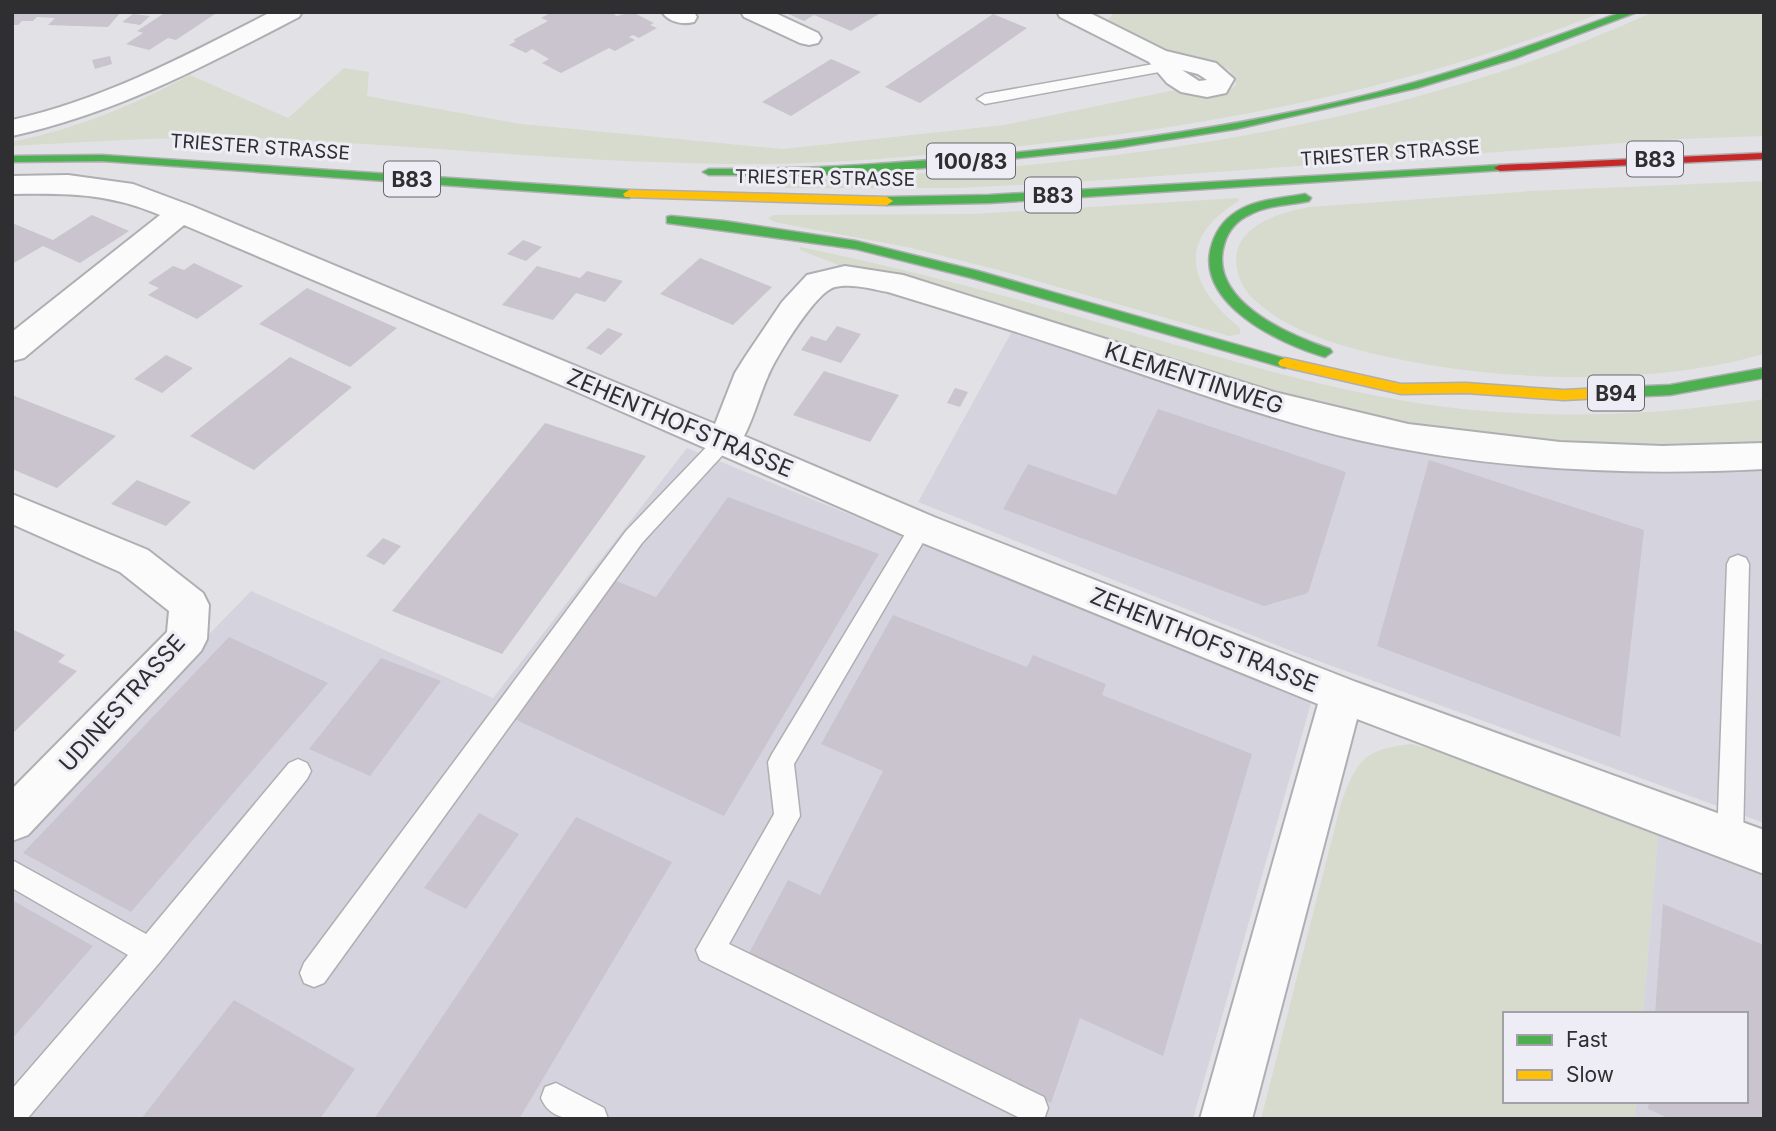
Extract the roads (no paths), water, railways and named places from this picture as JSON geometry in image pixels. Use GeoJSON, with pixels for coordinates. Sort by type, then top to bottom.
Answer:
{"type":"FeatureCollection","features":[{"type":"Feature","properties":{"kind":"main road","name":"100/83"},"geometry":{"type":"LineString","coordinates":[[696,172],[735,173],[907,166],[1047,154],[1185,135],[1312,111],[1437,80],[1563,41],[1632,12]]}},
{"type":"Feature","properties":{"kind":"main road","name":"TRIESTER STRASSE"},"geometry":{"type":"LineString","coordinates":[[12,159],[102,158],[293,169],[530,189],[710,198],[872,201],[989,199],[1575,163],[1764,156]]}},
{"type":"Feature","properties":{"kind":"main road"},"geometry":{"type":"LineString","coordinates":[[293,169],[344,159]]}},
{"type":"Feature","properties":{"kind":"main road"},"geometry":{"type":"LineString","coordinates":[[1466,187],[1575,163]]}},
{"type":"Feature","properties":{"kind":"main road"},"geometry":{"type":"LineString","coordinates":[[530,189],[568,205]]}},
{"type":"Feature","properties":{"kind":"main road"},"geometry":{"type":"LineString","coordinates":[[1318,196],[1262,206],[1238,216],[1223,230],[1214,250],[1214,273],[1231,299],[1267,328],[1307,348],[1346,357]]}},
{"type":"Feature","properties":{"kind":"main road"},"geometry":{"type":"LineString","coordinates":[[659,219],[724,225],[856,245],[974,274],[1293,365],[1401,389],[1466,388]]}},
{"type":"Feature","properties":{"kind":"main road"},"geometry":{"type":"LineString","coordinates":[[1409,373],[1466,388]]}},
{"type":"Feature","properties":{"kind":"main road","name":"B94"},"geometry":{"type":"LineString","coordinates":[[1466,388],[1564,395],[1657,391],[1764,373]]}},
{"type":"Feature","properties":{"kind":"street"},"geometry":{"type":"LineString","coordinates":[[753,12],[809,38]]}},
{"type":"Feature","properties":{"kind":"street"},"geometry":{"type":"LineString","coordinates":[[1069,12],[1162,62]]}},
{"type":"Feature","properties":{"kind":"street"},"geometry":{"type":"LineString","coordinates":[[12,128],[49,121],[140,88],[284,13]]}},
{"type":"Feature","properties":{"kind":"street","name":"ZEHENTHOFSTRASSE"},"geometry":{"type":"LineString","coordinates":[[12,185],[68,184],[133,193],[920,527],[1342,695],[1764,852]]}},
{"type":"Feature","properties":{"kind":"street"},"geometry":{"type":"LineString","coordinates":[[12,350],[182,212]]}},
{"type":"Feature","properties":{"kind":"street","name":"KLEMENTINWEG"},"geometry":{"type":"LineString","coordinates":[[723,442],[736,422],[752,373],[802,298],[817,282],[839,276],[892,282],[1255,399],[1384,432],[1449,444],[1544,455],[1659,460],[1764,456]]}},
{"type":"Feature","properties":{"kind":"street","name":"UDINESTRASSE"},"geometry":{"type":"LineString","coordinates":[[12,508],[134,561],[190,605],[187,639],[12,820]]}},
{"type":"Feature","properties":{"kind":"street","name":"ZEHENTHOFSTRASSE"},"geometry":{"type":"LineString","coordinates":[[1226,1119],[1342,695]]}},
{"type":"Feature","properties":{"kind":"lane"},"geometry":{"type":"LineString","coordinates":[[985,99],[1162,62]]}},
{"type":"Feature","properties":{"kind":"lane"},"geometry":{"type":"LineString","coordinates":[[314,973],[634,537],[723,442]]}},
{"type":"Feature","properties":{"kind":"lane"},"geometry":{"type":"LineString","coordinates":[[920,527],[781,762],[787,816],[710,950],[1033,1108]]}},
{"type":"Feature","properties":{"kind":"lane"},"geometry":{"type":"LineString","coordinates":[[1730,840],[1738,564]]}},
{"type":"Feature","properties":{"kind":"lane"},"geometry":{"type":"LineString","coordinates":[[12,1113],[150,952],[298,771]]}},
{"type":"Feature","properties":{"kind":"lane"},"geometry":{"type":"LineString","coordinates":[[12,873],[150,952]]}},
{"type":"Feature","properties":{"kind":"lane"},"geometry":{"type":"LineString","coordinates":[[555,1098],[593,1119]]}}]}
